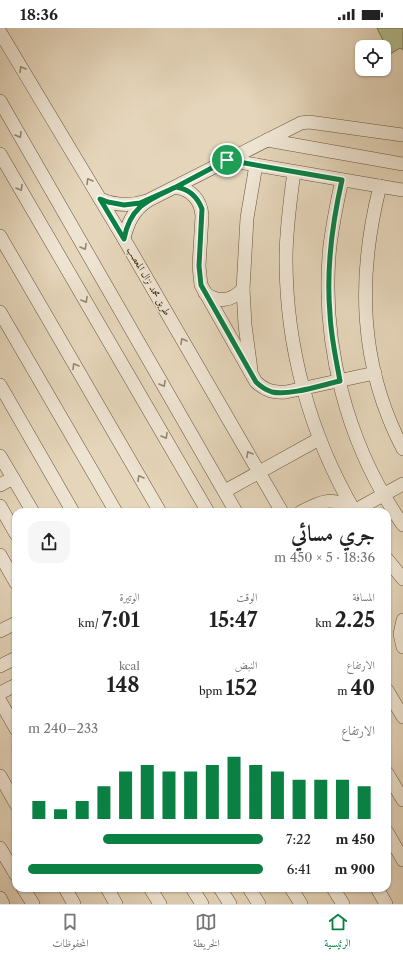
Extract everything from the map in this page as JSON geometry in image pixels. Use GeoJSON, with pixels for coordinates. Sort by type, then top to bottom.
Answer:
{"type":"FeatureCollection","features":[{"type":"Feature","properties":{"kind":"street","name":"طريق محمد نزال المعصب"},"geometry":{"type":"LineString","coordinates":[[0,32],[124,239],[280,508]]}},
{"type":"Feature","properties":{"kind":"street"},"geometry":{"type":"LineString","coordinates":[[0,101],[234,508]]}},
{"type":"Feature","properties":{"kind":"street"},"geometry":{"type":"LineString","coordinates":[[100,199],[124,205],[140,203],[176,187],[267,140],[301,124],[309,122],[403,135]]}},
{"type":"Feature","properties":{"kind":"street"},"geometry":{"type":"LineString","coordinates":[[267,140],[403,164]]}},
{"type":"Feature","properties":{"kind":"street"},"geometry":{"type":"LineString","coordinates":[[0,154],[206,508]]}},
{"type":"Feature","properties":{"kind":"street"},"geometry":{"type":"LineString","coordinates":[[227,160],[403,190]]}},
{"type":"Feature","properties":{"kind":"street"},"geometry":{"type":"LineString","coordinates":[[252,378],[243,289],[247,218],[256,165]]}},
{"type":"Feature","properties":{"kind":"street"},"geometry":{"type":"LineString","coordinates":[[294,172],[288,215],[286,259],[287,303],[291,332],[303,390],[319,439],[335,476],[352,508]]}},
{"type":"Feature","properties":{"kind":"street"},"geometry":{"type":"LineString","coordinates":[[342,180],[333,226],[329,280],[333,348],[348,411],[358,440],[370,469],[403,525]]}},
{"type":"Feature","properties":{"kind":"street"},"geometry":{"type":"LineString","coordinates":[[380,186],[368,239],[365,293],[366,320],[375,373],[390,420],[403,449]]}},
{"type":"Feature","properties":{"kind":"street"},"geometry":{"type":"LineString","coordinates":[[176,187],[183,188],[195,196],[202,209],[199,275],[201,285],[252,378],[260,386],[271,392],[286,392],[303,390],[375,373]]}},
{"type":"Feature","properties":{"kind":"street"},"geometry":{"type":"LineString","coordinates":[[124,239],[131,217],[147,200]]}},
{"type":"Feature","properties":{"kind":"street"},"geometry":{"type":"LineString","coordinates":[[0,236],[158,508]]}},
{"type":"Feature","properties":{"kind":"street"},"geometry":{"type":"LineString","coordinates":[[205,293],[211,298],[225,300],[232,298],[243,289]]}},
{"type":"Feature","properties":{"kind":"street"},"geometry":{"type":"LineString","coordinates":[[0,312],[114,508]]}},
{"type":"Feature","properties":{"kind":"street"},"geometry":{"type":"LineString","coordinates":[[0,385],[71,508]]}},
{"type":"Feature","properties":{"kind":"street"},"geometry":{"type":"LineString","coordinates":[[225,491],[319,439]]}},
{"type":"Feature","properties":{"kind":"street"},"geometry":{"type":"LineString","coordinates":[[0,456],[31,508]]}},
{"type":"Feature","properties":{"kind":"street"},"geometry":{"type":"LineString","coordinates":[[0,485],[13,478]]}},
{"type":"Feature","properties":{"kind":"street"},"geometry":{"type":"LineString","coordinates":[[360,508],[403,484]]}},
{"type":"Feature","properties":{"kind":"street"},"geometry":{"type":"LineString","coordinates":[[308,508],[315,504],[330,501],[343,503],[350,508]]}},
{"type":"Feature","properties":{"kind":"street"},"geometry":{"type":"LineString","coordinates":[[0,506],[12,527]]}},
{"type":"Feature","properties":{"kind":"street"},"geometry":{"type":"LineString","coordinates":[[0,555],[12,576]]}},
{"type":"Feature","properties":{"kind":"street"},"geometry":{"type":"LineString","coordinates":[[391,564],[403,579]]}},
{"type":"Feature","properties":{"kind":"street"},"geometry":{"type":"LineString","coordinates":[[403,620],[400,634],[403,647]]}},
{"type":"Feature","properties":{"kind":"street"},"geometry":{"type":"LineString","coordinates":[[0,631],[12,625]]}},
{"type":"Feature","properties":{"kind":"street"},"geometry":{"type":"LineString","coordinates":[[0,666],[12,660]]}},
{"type":"Feature","properties":{"kind":"street"},"geometry":{"type":"LineString","coordinates":[[0,693],[12,687]]}},
{"type":"Feature","properties":{"kind":"street"},"geometry":{"type":"LineString","coordinates":[[391,697],[403,717]]}},
{"type":"Feature","properties":{"kind":"street"},"geometry":{"type":"LineString","coordinates":[[0,701],[12,722]]}},
{"type":"Feature","properties":{"kind":"street"},"geometry":{"type":"LineString","coordinates":[[0,776],[12,797]]}},
{"type":"Feature","properties":{"kind":"street"},"geometry":{"type":"LineString","coordinates":[[391,780],[403,800]]}},
{"type":"Feature","properties":{"kind":"street"},"geometry":{"type":"LineString","coordinates":[[391,839],[403,860]]}},
{"type":"Feature","properties":{"kind":"street"},"geometry":{"type":"LineString","coordinates":[[2,854],[12,869]]}},
{"type":"Feature","properties":{"kind":"street"},"geometry":{"type":"LineString","coordinates":[[26,892],[33,904]]}},
{"type":"Feature","properties":{"kind":"street"},"geometry":{"type":"LineString","coordinates":[[67,892],[74,904]]}},
{"type":"Feature","properties":{"kind":"street"},"geometry":{"type":"LineString","coordinates":[[109,892],[116,904]]}},
{"type":"Feature","properties":{"kind":"street"},"geometry":{"type":"LineString","coordinates":[[152,892],[160,904]]}},
{"type":"Feature","properties":{"kind":"street"},"geometry":{"type":"LineString","coordinates":[[194,892],[202,904]]}},
{"type":"Feature","properties":{"kind":"street"},"geometry":{"type":"LineString","coordinates":[[222,892],[230,904]]}},
{"type":"Feature","properties":{"kind":"street"},"geometry":{"type":"LineString","coordinates":[[251,892],[255,903]]}},
{"type":"Feature","properties":{"kind":"street"},"geometry":{"type":"LineString","coordinates":[[293,892],[300,904]]}},
{"type":"Feature","properties":{"kind":"street"},"geometry":{"type":"LineString","coordinates":[[336,892],[343,904]]}},
{"type":"Feature","properties":{"kind":"street"},"geometry":{"type":"LineString","coordinates":[[379,892],[386,904]]}},
{"type":"Feature","properties":{"kind":"street"},"geometry":{"type":"LineString","coordinates":[[0,898],[3,904]]}},
{"type":"Feature","properties":{"kind":"green space"},"geometry":{"type":"Polygon","coordinates":[[[377,28],[403,28],[403,50],[400,48],[391,53],[391,40],[383,40],[377,28]]]}},
{"type":"Feature","properties":{"kind":"route"},"geometry":{"type":"LineString","coordinates":[[227,160],[176,187],[140,203],[124,205],[100,199],[124,239],[131,217],[147,200],[176,187],[190,191],[195,196],[202,209],[199,266],[201,285],[252,378],[266,390],[277,393],[303,390],[340,381],[333,348],[329,280],[330,247],[342,180],[227,160]]}}]}
